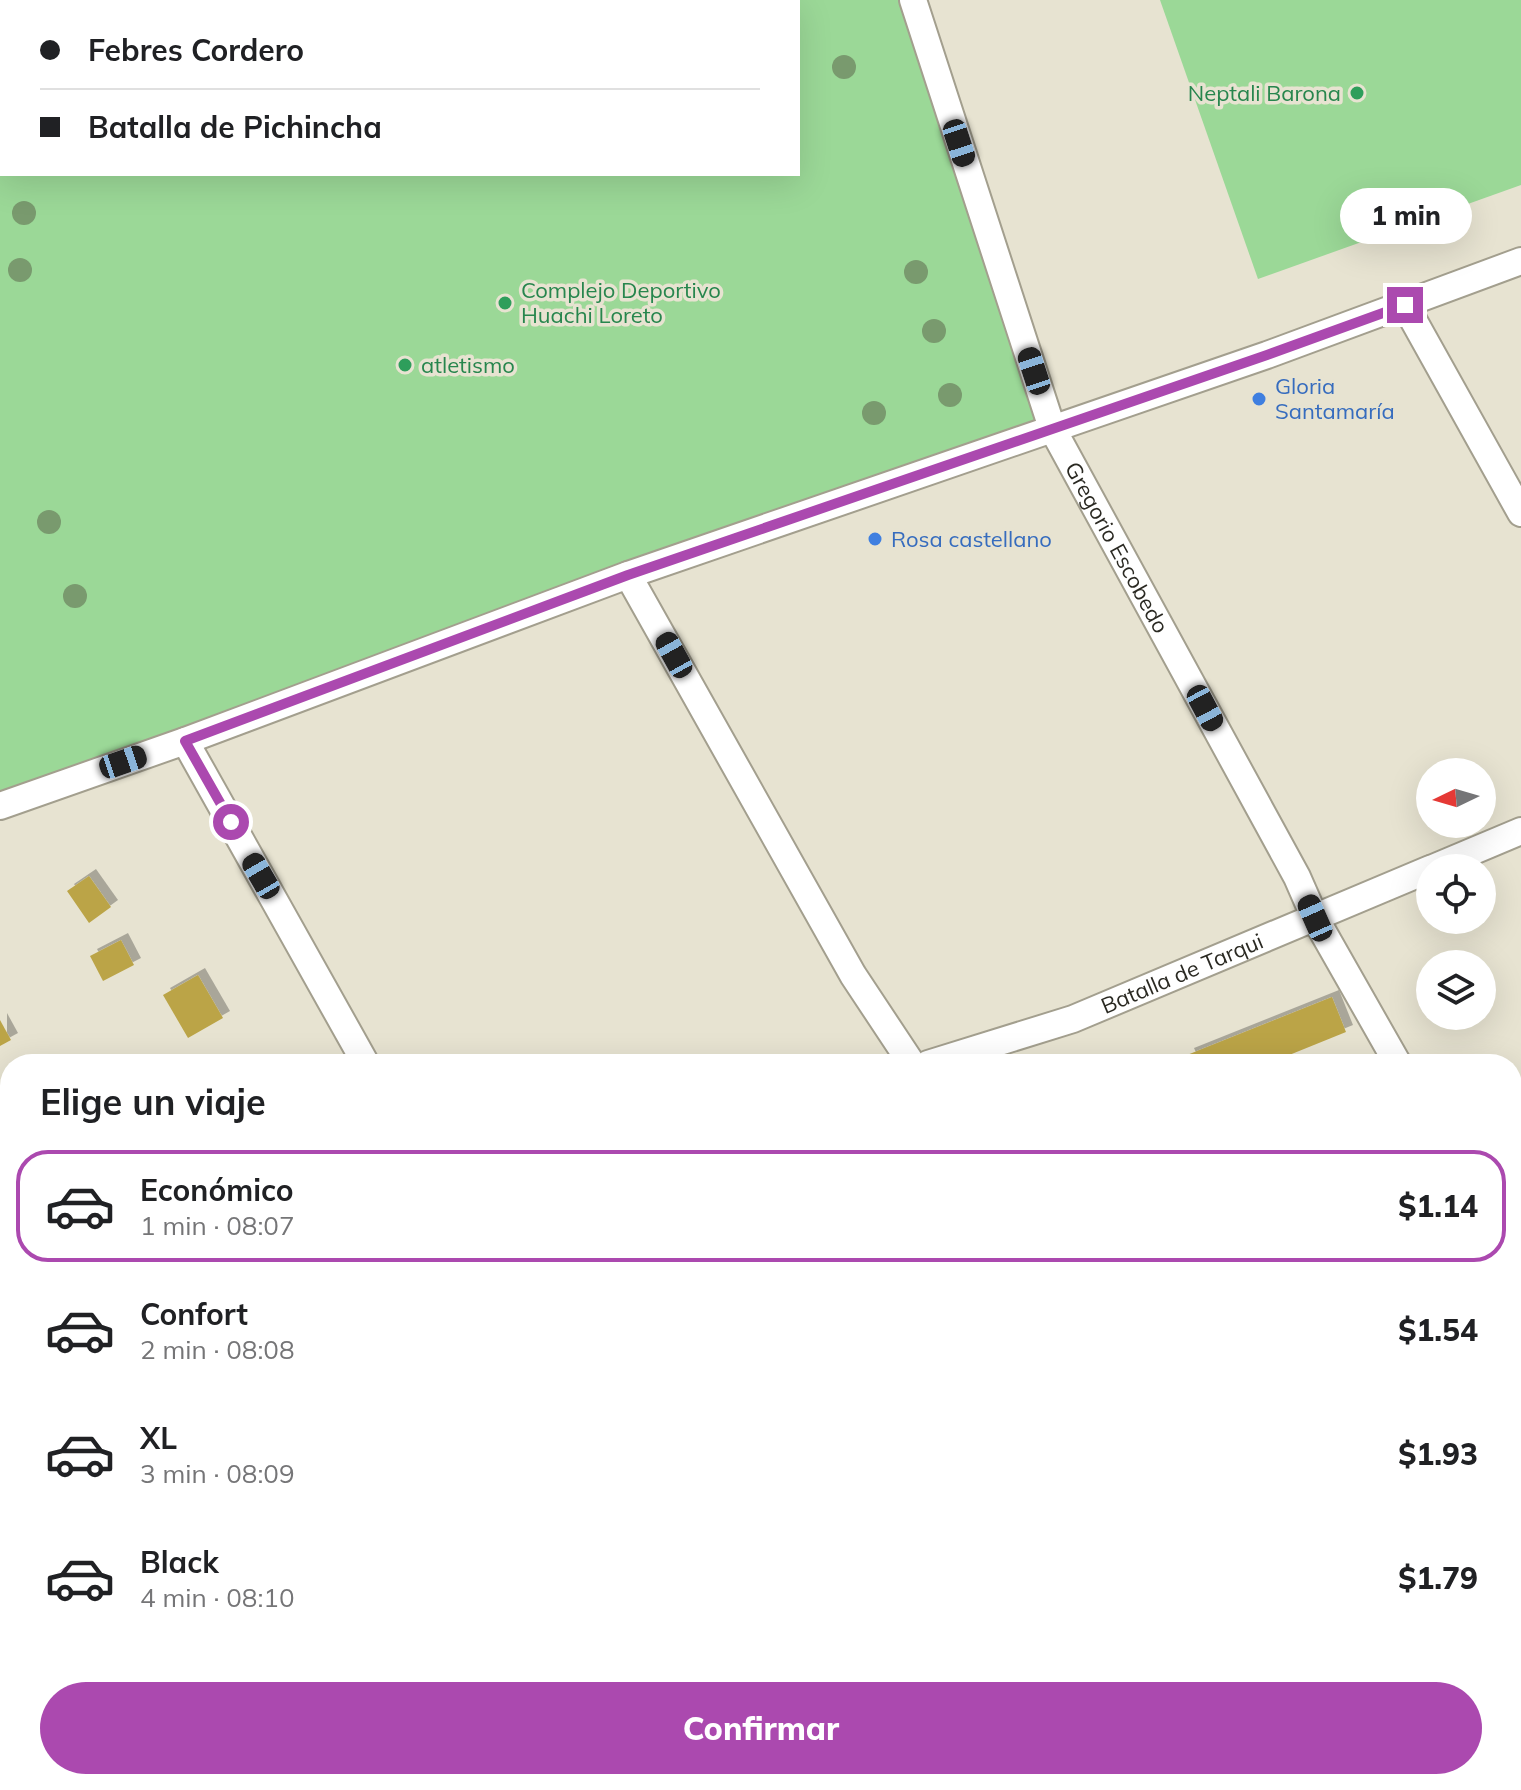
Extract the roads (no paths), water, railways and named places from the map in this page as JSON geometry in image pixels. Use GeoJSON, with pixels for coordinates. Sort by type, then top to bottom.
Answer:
{"type":"FeatureCollection","features":[{"type":"Feature","properties":{"kind":"street","name":"Gregorio Escobedo"},"geometry":{"type":"LineString","coordinates":[[913,0],[1052,428],[1297,877],[1315,918],[1392,1054]]}},
{"type":"Feature","properties":{"kind":"street"},"geometry":{"type":"LineString","coordinates":[[0,806],[185,741],[628,575],[1405,305],[1521,261]]}},
{"type":"Feature","properties":{"kind":"street"},"geometry":{"type":"LineString","coordinates":[[1405,305],[1521,513]]}},
{"type":"Feature","properties":{"kind":"street"},"geometry":{"type":"LineString","coordinates":[[628,575],[853,975],[905,1054]]}},
{"type":"Feature","properties":{"kind":"street"},"geometry":{"type":"LineString","coordinates":[[185,741],[360,1054]]}},
{"type":"Feature","properties":{"kind":"street","name":"Batalla de Tarqui"},"geometry":{"type":"LineString","coordinates":[[1467,854],[1521,831]]}},
{"type":"Feature","properties":{"kind":"street","name":"Batalla de Tarqui"},"geometry":{"type":"LineString","coordinates":[[960,1054],[1073,1019],[1416,876]]}},
{"type":"Feature","properties":{"kind":"place","name":"Neptali Barona"},"geometry":{"type":"Point","coordinates":[1357,93]}},
{"type":"Feature","properties":{"kind":"place","name":"Complejo Deportivo Huachi Loreto"},"geometry":{"type":"Point","coordinates":[505,303]}},
{"type":"Feature","properties":{"kind":"place","name":"atletismo"},"geometry":{"type":"Point","coordinates":[405,365]}},
{"type":"Feature","properties":{"kind":"place","name":"Gloria Santamaría"},"geometry":{"type":"Point","coordinates":[1259,399]}},
{"type":"Feature","properties":{"kind":"place","name":"Rosa castellano"},"geometry":{"type":"Point","coordinates":[875,539]}}]}
